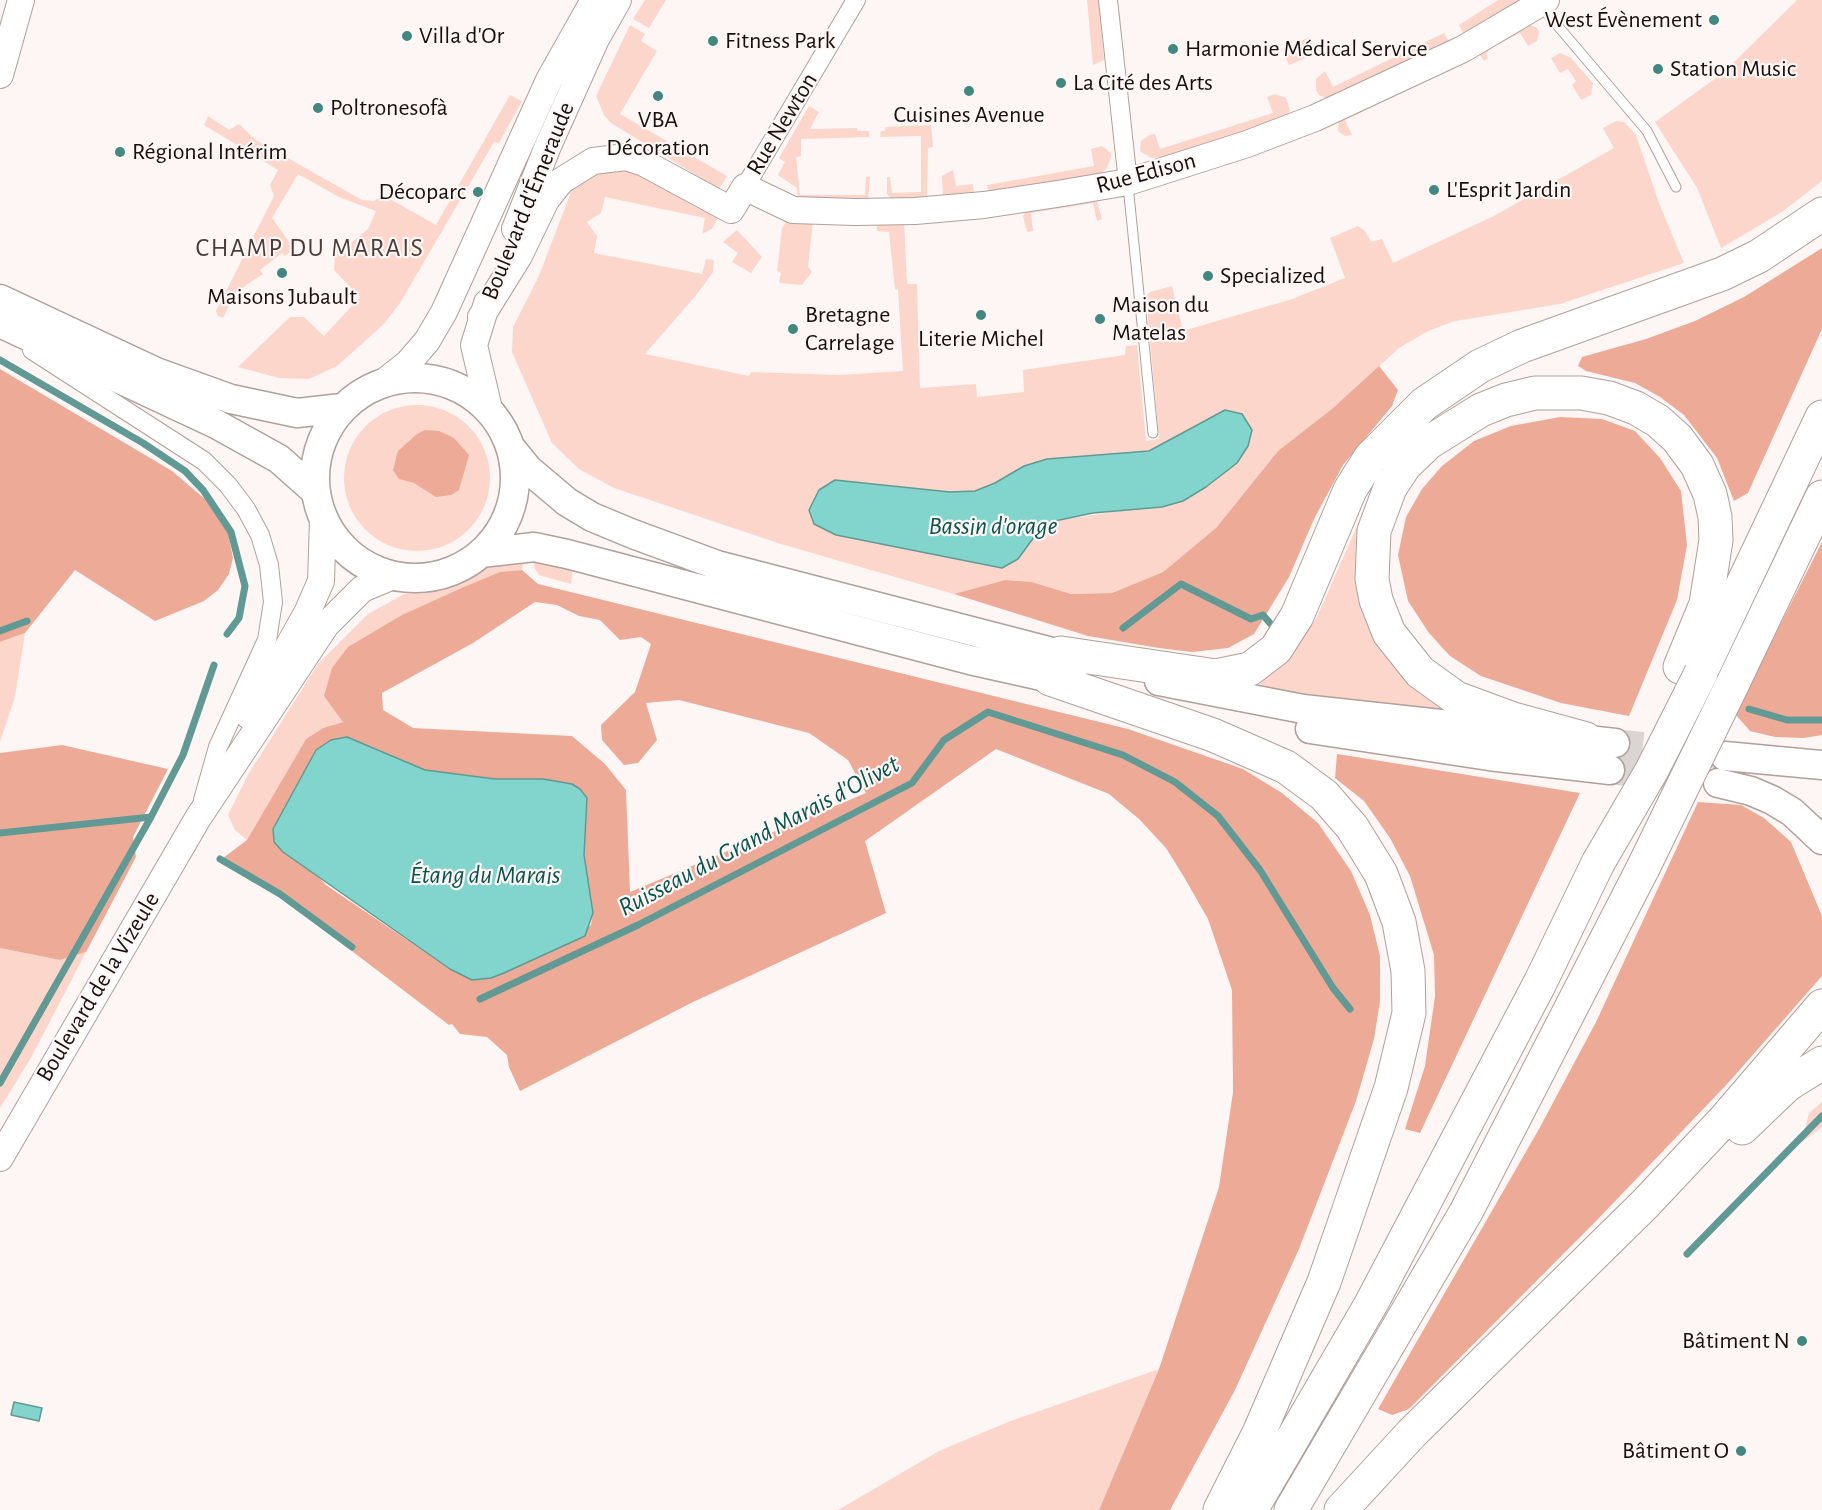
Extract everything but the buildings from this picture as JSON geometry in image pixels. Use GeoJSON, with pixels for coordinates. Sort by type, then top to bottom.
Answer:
{"type":"FeatureCollection","features":[{"type":"Feature","properties":{"kind":"highway"},"geometry":{"type":"LineString","coordinates":[[1055,666],[1216,676],[1250,669],[1276,649],[1297,616],[1350,490],[1365,466],[1394,432],[1424,404],[1480,366],[1522,345],[1722,274],[1769,250],[1822,214]]}},
{"type":"Feature","properties":{"kind":"highway"},"geometry":{"type":"LineString","coordinates":[[1604,750],[1456,698],[1420,672],[1389,633],[1376,600],[1372,579],[1374,531],[1390,488],[1405,465],[1428,442],[1481,410],[1506,399],[1535,393],[1581,393],[1609,398],[1636,408],[1658,420],[1677,438],[1696,465],[1710,494],[1715,517],[1716,540],[1706,604],[1690,670]]}},
{"type":"Feature","properties":{"kind":"highway"},"geometry":{"type":"LineString","coordinates":[[1251,1510],[1371,1304],[1540,983],[1598,863],[1652,770],[1690,670],[1822,417]]}},
{"type":"Feature","properties":{"kind":"highway"},"geometry":{"type":"LineString","coordinates":[[1290,1510],[1466,1212],[1643,868],[1822,497]]}},
{"type":"Feature","properties":{"kind":"highway"},"geometry":{"type":"LineString","coordinates":[[1055,666],[1286,767],[1324,795],[1352,827],[1381,874],[1399,922],[1408,971],[1409,1012],[1391,1088],[1324,1282],[1259,1433],[1220,1510]]}},
{"type":"Feature","properties":{"kind":"highway"},"geometry":{"type":"LineString","coordinates":[[1341,1510],[1412,1432],[1551,1300],[1725,1119],[1822,1006]]}},
{"type":"Feature","properties":{"kind":"highway"},"geometry":{"type":"LineString","coordinates":[[1551,1300],[1661,1206],[1786,1086],[1822,1063]]}},
{"type":"Feature","properties":{"kind":"main road"},"geometry":{"type":"LineString","coordinates":[[0,75],[21,0]]}},
{"type":"Feature","properties":{"kind":"main road","name":"Boulevard d'Émeraude"},"geometry":{"type":"LineString","coordinates":[[384,382],[408,363],[427,341],[444,312],[549,80],[594,0]]}},
{"type":"Feature","properties":{"kind":"main road","name":"Boulevard d'Émeraude"},"geometry":{"type":"LineString","coordinates":[[489,410],[475,354],[481,317],[548,146],[596,39],[618,0]]}},
{"type":"Feature","properties":{"kind":"main road","name":"Rue Edison"},"geometry":{"type":"LineString","coordinates":[[745,187],[793,210],[879,212],[984,205],[1128,182],[1247,144],[1315,118],[1463,49],[1543,2]]}},
{"type":"Feature","properties":{"kind":"main road"},"geometry":{"type":"LineString","coordinates":[[481,317],[519,256],[546,200],[567,176],[593,161],[626,157],[644,162],[731,210],[745,187]]}},
{"type":"Feature","properties":{"kind":"main road"},"geometry":{"type":"LineString","coordinates":[[0,299],[156,372],[231,399],[297,413],[342,408]]}},
{"type":"Feature","properties":{"kind":"main road"},"geometry":{"type":"LineString","coordinates":[[0,323],[216,424],[279,459],[315,491]]}},
{"type":"Feature","properties":{"kind":"main road"},"geometry":{"type":"LineString","coordinates":[[421,378],[458,387],[489,410],[506,434],[511,448],[516,481],[510,513],[502,528],[481,553],[466,565],[440,575],[412,579],[393,576],[365,565],[340,546],[323,520],[315,491],[315,469],[319,447],[328,426],[342,408],[368,389],[384,382],[421,378]]}},
{"type":"Feature","properties":{"kind":"main road"},"geometry":{"type":"LineString","coordinates":[[511,448],[528,469],[567,502],[592,517],[633,534],[717,565],[1055,666],[1393,742],[1604,750]]}},
{"type":"Feature","properties":{"kind":"main road","name":"Boulevard de la Vizeule"},"geometry":{"type":"LineString","coordinates":[[198,818],[267,680],[307,614],[321,581],[323,520]]}},
{"type":"Feature","properties":{"kind":"main road"},"geometry":{"type":"LineString","coordinates":[[481,553],[534,547],[567,554],[970,660],[1119,673],[1220,695],[1303,709],[1488,731],[1604,750]]}},
{"type":"Feature","properties":{"kind":"main road","name":"Boulevard de la Vizeule"},"geometry":{"type":"LineString","coordinates":[[0,1158],[198,818],[326,626],[362,589],[393,576]]}},
{"type":"Feature","properties":{"kind":"main road"},"geometry":{"type":"LineString","coordinates":[[1822,765],[1721,769],[1751,791],[1792,812],[1822,840]]}},
{"type":"Feature","properties":{"kind":"street","name":"Rue Newton"},"geometry":{"type":"LineString","coordinates":[[745,187],[856,0]]}},
{"type":"Feature","properties":{"kind":"street"},"geometry":{"type":"LineString","coordinates":[[1108,0],[1128,182]]}},
{"type":"Feature","properties":{"kind":"street"},"geometry":{"type":"LineString","coordinates":[[0,330],[204,461],[228,485],[246,509],[260,535],[269,565],[273,602],[269,632],[218,747],[198,818]]}},
{"type":"Feature","properties":{"kind":"lane"},"geometry":{"type":"LineString","coordinates":[[1543,2],[1647,131],[1677,187]]}},
{"type":"Feature","properties":{"kind":"lane"},"geometry":{"type":"LineString","coordinates":[[1128,182],[1152,434]]}},
{"type":"Feature","properties":{"kind":"shaded area"},"geometry":{"type":"Polygon","coordinates":[[[645,0],[666,0],[649,28],[633,19],[645,0]]]}},
{"type":"Feature","properties":{"kind":"shaded area"},"geometry":{"type":"Polygon","coordinates":[[[1087,0],[1099,0],[1104,60],[1093,65],[1087,0]]]}},
{"type":"Feature","properties":{"kind":"shaded area"},"geometry":{"type":"Polygon","coordinates":[[[1498,0],[1522,0],[1464,35],[1459,25],[1498,0]]]}},
{"type":"Feature","properties":{"kind":"shaded area"},"geometry":{"type":"Polygon","coordinates":[[[1797,0],[1822,0],[1822,181],[1782,212],[1721,248],[1697,188],[1655,122],[1723,73],[1797,0]]]}},
{"type":"Feature","properties":{"kind":"shaded area"},"geometry":{"type":"Polygon","coordinates":[[[1528,24],[1537,28],[1539,32],[1537,41],[1528,46],[1520,33],[1491,48],[1486,54],[1488,58],[1484,61],[1480,55],[1490,45],[1528,24]]]}},
{"type":"Feature","properties":{"kind":"shaded area"},"geometry":{"type":"Polygon","coordinates":[[[630,25],[645,34],[641,41],[657,51],[620,114],[727,176],[719,189],[611,123],[604,115],[596,96],[630,25]]]}},
{"type":"Feature","properties":{"kind":"shaded area"},"geometry":{"type":"Polygon","coordinates":[[[1444,33],[1450,43],[1330,100],[1319,95],[1316,90],[1316,79],[1325,71],[1333,87],[1444,33]]]}},
{"type":"Feature","properties":{"kind":"shaded area"},"geometry":{"type":"Polygon","coordinates":[[[1310,37],[1317,53],[1289,65],[1282,49],[1310,37]]]}},
{"type":"Feature","properties":{"kind":"shaded area"},"geometry":{"type":"Polygon","coordinates":[[[1560,53],[1571,58],[1593,83],[1591,95],[1581,100],[1572,85],[1576,81],[1568,69],[1560,73],[1551,58],[1560,53]]]}},
{"type":"Feature","properties":{"kind":"shaded area"},"geometry":{"type":"Polygon","coordinates":[[[1461,61],[1462,64],[1345,120],[1352,135],[1345,136],[1338,131],[1339,120],[1461,61]]]}},
{"type":"Feature","properties":{"kind":"shaded area"},"geometry":{"type":"Polygon","coordinates":[[[1275,94],[1286,98],[1290,110],[1277,121],[1167,157],[1151,158],[1140,151],[1141,141],[1149,135],[1155,134],[1160,149],[1273,113],[1267,97],[1275,94]]]}},
{"type":"Feature","properties":{"kind":"shaded area"},"geometry":{"type":"Polygon","coordinates":[[[510,95],[522,101],[499,143],[494,142],[400,303],[384,324],[337,366],[309,379],[279,378],[238,367],[290,317],[304,317],[324,336],[360,297],[334,270],[335,256],[368,229],[376,211],[339,197],[298,174],[272,218],[294,249],[285,256],[282,253],[260,270],[263,274],[236,292],[223,318],[218,316],[216,311],[274,196],[270,185],[278,170],[204,125],[208,116],[229,130],[239,124],[256,140],[362,200],[374,201],[383,195],[436,225],[510,95]]]}},
{"type":"Feature","properties":{"kind":"shaded area"},"geometry":{"type":"Polygon","coordinates":[[[809,106],[819,112],[810,129],[857,128],[858,131],[869,131],[869,137],[801,139],[801,156],[796,157],[800,195],[865,195],[866,177],[870,177],[868,200],[798,200],[797,188],[778,175],[785,162],[779,158],[809,106]]]}},
{"type":"Feature","properties":{"kind":"shaded area"},"geometry":{"type":"Polygon","coordinates":[[[1616,121],[1624,122],[1636,135],[1659,203],[1684,263],[1560,304],[1455,321],[1428,331],[1399,348],[1333,408],[1278,451],[1216,528],[1163,572],[1112,593],[1071,594],[1032,582],[1005,580],[954,594],[781,544],[614,488],[579,469],[552,443],[512,352],[513,327],[538,278],[570,195],[569,189],[591,173],[624,169],[637,171],[718,218],[712,229],[702,234],[705,218],[605,197],[601,213],[587,222],[597,236],[594,253],[702,274],[706,259],[714,260],[713,272],[697,294],[645,354],[749,376],[751,372],[839,375],[903,371],[898,290],[895,289],[889,232],[877,231],[877,222],[904,221],[907,284],[917,284],[920,388],[976,384],[977,397],[1024,392],[1023,370],[1125,355],[1126,346],[1137,345],[1146,441],[1159,439],[1146,297],[1150,292],[1172,286],[1183,331],[1292,299],[1345,278],[1330,238],[1358,226],[1365,231],[1371,242],[1382,239],[1393,263],[1494,216],[1614,148],[1603,128],[1616,121]],[[1225,410],[1149,451],[1047,459],[1024,466],[995,483],[975,491],[950,492],[863,482],[836,535],[1002,568],[1018,559],[1040,529],[1055,521],[1183,501],[1237,463],[1225,410]]]}},
{"type":"Feature","properties":{"kind":"shaded area"},"geometry":{"type":"Polygon","coordinates":[[[931,125],[933,147],[928,148],[927,198],[891,199],[887,194],[887,177],[890,177],[892,193],[921,192],[921,136],[880,137],[881,131],[885,131],[886,127],[931,125]]]}},
{"type":"Feature","properties":{"kind":"shaded area"},"geometry":{"type":"Polygon","coordinates":[[[1102,146],[1111,153],[1111,157],[1107,168],[1098,176],[989,194],[987,185],[1094,166],[1091,149],[1102,146]]]}},
{"type":"Feature","properties":{"kind":"shaded area"},"geometry":{"type":"Polygon","coordinates":[[[953,170],[956,186],[973,184],[974,195],[943,198],[942,176],[953,170]]]}},
{"type":"Feature","properties":{"kind":"shaded area"},"geometry":{"type":"Polygon","coordinates":[[[1096,198],[1102,219],[1097,221],[1093,203],[1031,213],[1033,231],[1027,232],[1023,216],[1027,210],[1096,198]]]}},
{"type":"Feature","properties":{"kind":"shaded area"},"geometry":{"type":"Polygon","coordinates":[[[789,218],[813,220],[808,267],[812,272],[802,285],[779,283],[781,273],[777,271],[782,228],[789,218]]]}},
{"type":"Feature","properties":{"kind":"shaded area"},"geometry":{"type":"Polygon","coordinates":[[[737,230],[762,257],[751,273],[732,262],[738,253],[723,242],[737,230]]]}},
{"type":"Feature","properties":{"kind":"shaded area"},"geometry":{"type":"Polygon","coordinates":[[[1822,248],[1822,329],[1748,493],[1734,501],[1717,458],[1684,415],[1660,397],[1635,383],[1586,371],[1578,366],[1582,357],[1646,339],[1695,321],[1744,297],[1822,248]]]}},
{"type":"Feature","properties":{"kind":"shaded area"},"geometry":{"type":"Polygon","coordinates":[[[1379,366],[1398,390],[1392,406],[1343,465],[1314,519],[1289,577],[1254,634],[1228,648],[1192,652],[1088,636],[954,594],[1005,580],[1032,582],[1071,594],[1112,593],[1163,572],[1216,528],[1278,451],[1333,408],[1379,366]]]}},
{"type":"Feature","properties":{"kind":"shaded area"},"geometry":{"type":"Polygon","coordinates":[[[0,369],[172,471],[205,499],[228,532],[233,558],[229,574],[218,590],[204,601],[155,621],[75,570],[25,633],[0,642],[0,369]]]}},
{"type":"Feature","properties":{"kind":"shaded area"},"geometry":{"type":"Polygon","coordinates":[[[417,405],[445,411],[468,427],[484,450],[490,478],[484,506],[468,529],[445,545],[417,551],[389,545],[366,529],[350,506],[344,478],[350,450],[366,427],[389,411],[417,405]]]}},
{"type":"Feature","properties":{"kind":"shaded area"},"geometry":{"type":"Polygon","coordinates":[[[1560,417],[1602,419],[1635,431],[1660,458],[1681,491],[1687,545],[1677,600],[1629,716],[1561,703],[1481,676],[1450,656],[1429,633],[1408,601],[1398,555],[1406,517],[1422,489],[1442,466],[1474,441],[1511,426],[1560,417]]]}},
{"type":"Feature","properties":{"kind":"shaded area"},"geometry":{"type":"Polygon","coordinates":[[[425,430],[439,431],[454,438],[469,455],[459,490],[451,495],[436,497],[414,483],[399,479],[393,470],[398,451],[425,430]]]}},
{"type":"Feature","properties":{"kind":"shaded area"},"geometry":{"type":"Polygon","coordinates":[[[1361,517],[1365,517],[1361,590],[1466,715],[1270,690],[1260,684],[1316,619],[1361,517]]]}},
{"type":"Feature","properties":{"kind":"shaded area"},"geometry":{"type":"Polygon","coordinates":[[[1822,542],[1822,735],[1804,738],[1775,737],[1750,731],[1735,714],[1822,542]]]}},
{"type":"Feature","properties":{"kind":"shaded area"},"geometry":{"type":"Polygon","coordinates":[[[524,558],[522,570],[500,572],[443,597],[343,722],[323,728],[306,739],[247,840],[235,830],[228,815],[249,773],[318,664],[368,614],[404,594],[439,590],[502,562],[524,558]]]}},
{"type":"Feature","properties":{"kind":"shaded area"},"geometry":{"type":"Polygon","coordinates":[[[535,558],[573,568],[571,584],[539,575],[534,567],[535,558]]]}},
{"type":"Feature","properties":{"kind":"shaded area"},"geometry":{"type":"Polygon","coordinates":[[[522,570],[538,584],[1128,729],[1243,769],[1282,793],[1318,823],[1351,871],[1370,915],[1380,956],[1380,1001],[1374,1039],[1356,1101],[1299,1249],[1235,1390],[1170,1510],[1099,1510],[1159,1369],[1219,1187],[1233,1092],[1232,990],[1208,919],[1166,848],[1139,819],[1109,794],[996,749],[865,841],[886,913],[693,1002],[520,1091],[509,1067],[507,1055],[487,1037],[460,1034],[452,1024],[449,1025],[277,894],[219,861],[247,840],[306,739],[323,728],[343,722],[324,696],[332,668],[348,647],[402,615],[500,572],[522,570]],[[535,602],[473,643],[382,693],[383,710],[413,728],[572,736],[605,764],[626,790],[630,892],[866,793],[848,760],[809,733],[679,700],[646,703],[657,740],[638,763],[624,765],[602,740],[601,725],[635,692],[651,644],[641,637],[620,640],[600,620],[579,616],[557,605],[535,602]],[[331,740],[315,751],[273,829],[326,885],[450,969],[472,980],[491,978],[561,947],[591,925],[593,913],[584,855],[587,798],[572,784],[543,779],[495,779],[425,770],[370,746],[331,740]]]}},
{"type":"Feature","properties":{"kind":"shaded area"},"geometry":{"type":"Polygon","coordinates":[[[25,633],[15,697],[0,742],[0,642],[25,633]]]}},
{"type":"Feature","properties":{"kind":"shaded area"},"geometry":{"type":"Polygon","coordinates":[[[62,745],[168,769],[133,837],[136,857],[86,952],[60,960],[0,948],[0,753],[62,745]]]}},
{"type":"Feature","properties":{"kind":"shaded area"},"geometry":{"type":"Polygon","coordinates":[[[1337,754],[1580,793],[1420,1133],[1405,1129],[1425,1066],[1435,996],[1434,955],[1410,876],[1390,838],[1364,801],[1335,778],[1337,754]]]}},
{"type":"Feature","properties":{"kind":"shaded area"},"geometry":{"type":"Polygon","coordinates":[[[1698,802],[1741,805],[1764,818],[1791,842],[1822,916],[1822,976],[1729,1082],[1598,1219],[1409,1409],[1392,1415],[1378,1409],[1539,1129],[1596,1022],[1698,802]]]}},
{"type":"Feature","properties":{"kind":"shaded area"},"geometry":{"type":"Polygon","coordinates":[[[0,948],[60,960],[86,952],[32,1056],[0,1108],[0,948]]]}},
{"type":"Feature","properties":{"kind":"shaded area"},"geometry":{"type":"Polygon","coordinates":[[[1822,1102],[1822,1127],[1802,1142],[1809,1113],[1822,1102]]]}},
{"type":"Feature","properties":{"kind":"shaded area"},"geometry":{"type":"Polygon","coordinates":[[[1159,1369],[1099,1510],[838,1510],[939,1451],[1008,1422],[1159,1369]]]}},
{"type":"Feature","properties":{"kind":"water","name":"Bassin d'orage"},"geometry":{"type":"Polygon","coordinates":[[[1225,410],[1242,414],[1252,430],[1248,446],[1237,463],[1206,487],[1183,501],[1162,507],[1093,513],[1055,521],[1040,529],[1018,559],[1002,568],[836,535],[814,524],[809,510],[819,490],[835,480],[950,492],[975,491],[995,483],[1024,466],[1047,459],[1149,451],[1225,410]]]}},
{"type":"Feature","properties":{"kind":"water","name":"Étang du Marais"},"geometry":{"type":"Polygon","coordinates":[[[347,737],[425,770],[495,779],[543,779],[572,784],[580,789],[587,798],[584,855],[593,913],[585,936],[504,973],[491,978],[472,980],[450,969],[283,852],[274,842],[273,829],[316,750],[331,740],[347,737]]]}},
{"type":"Feature","properties":{"kind":"water"},"geometry":{"type":"Polygon","coordinates":[[[14,1402],[42,1408],[39,1421],[11,1415],[14,1402]]]}},
{"type":"Feature","properties":{"kind":"waterway"},"geometry":{"type":"LineString","coordinates":[[0,360],[143,443],[185,471],[203,490],[231,532],[245,586],[239,618],[227,634]]}},
{"type":"Feature","properties":{"kind":"waterway","name":"Ruisseau du Grand Marais d'Olivet"},"geometry":{"type":"LineString","coordinates":[[1123,628],[1181,584],[1251,619],[1263,615],[1275,629]]}},
{"type":"Feature","properties":{"kind":"waterway"},"geometry":{"type":"LineString","coordinates":[[0,631],[27,621]]}},
{"type":"Feature","properties":{"kind":"waterway"},"geometry":{"type":"LineString","coordinates":[[0,1083],[151,817],[183,755],[214,665]]}},
{"type":"Feature","properties":{"kind":"waterway","name":"Ruisseau du Grand Marais d'Olivet"},"geometry":{"type":"LineString","coordinates":[[1749,709],[1787,720],[1822,720]]}},
{"type":"Feature","properties":{"kind":"waterway","name":"Ruisseau du Grand Marais d'Olivet"},"geometry":{"type":"LineString","coordinates":[[480,999],[638,925],[912,783],[944,740],[988,712],[1123,755],[1175,782],[1218,816],[1260,870],[1333,988],[1350,1009]]}},
{"type":"Feature","properties":{"kind":"waterway","name":"Ruisseau du Grand Marais d'Olivet"},"geometry":{"type":"LineString","coordinates":[[0,833],[151,817]]}},
{"type":"Feature","properties":{"kind":"waterway","name":"Ruisseau du Grand Marais d'Olivet"},"geometry":{"type":"LineString","coordinates":[[220,859],[280,894],[352,947]]}},
{"type":"Feature","properties":{"kind":"waterway"},"geometry":{"type":"LineString","coordinates":[[1687,1254],[1822,1116]]}},
{"type":"Feature","properties":{"kind":"tunnel"},"geometry":{"type":"LineString","coordinates":[[1615,743],[1720,755]]}},
{"type":"Feature","properties":{"kind":"tunnel"},"geometry":{"type":"LineString","coordinates":[[1610,770],[1670,777]]}},
{"type":"Feature","properties":{"kind":"place","name":"West Évènement"},"geometry":{"type":"Point","coordinates":[1714,20]}},
{"type":"Feature","properties":{"kind":"place","name":"Villa d'Or"},"geometry":{"type":"Point","coordinates":[407,36]}},
{"type":"Feature","properties":{"kind":"place","name":"Fitness Park"},"geometry":{"type":"Point","coordinates":[713,41]}},
{"type":"Feature","properties":{"kind":"place","name":"Harmonie Médical Service"},"geometry":{"type":"Point","coordinates":[1173,49]}},
{"type":"Feature","properties":{"kind":"place","name":"Station Music"},"geometry":{"type":"Point","coordinates":[1658,69]}},
{"type":"Feature","properties":{"kind":"place","name":"La Cité des Arts"},"geometry":{"type":"Point","coordinates":[1061,83]}},
{"type":"Feature","properties":{"kind":"place","name":"Cuisines Avenue"},"geometry":{"type":"Point","coordinates":[969,91]}},
{"type":"Feature","properties":{"kind":"place","name":"VBA Décoration"},"geometry":{"type":"Point","coordinates":[658,96]}},
{"type":"Feature","properties":{"kind":"place","name":"Poltronesofà"},"geometry":{"type":"Point","coordinates":[318,108]}},
{"type":"Feature","properties":{"kind":"place","name":"Régional Intérim"},"geometry":{"type":"Point","coordinates":[120,152]}},
{"type":"Feature","properties":{"kind":"place","name":"L'Esprit Jardin"},"geometry":{"type":"Point","coordinates":[1434,190]}},
{"type":"Feature","properties":{"kind":"place","name":"Décoparc"},"geometry":{"type":"Point","coordinates":[478,192]}},
{"type":"Feature","properties":{"kind":"place","name":"Maisons Jubault"},"geometry":{"type":"Point","coordinates":[282,273]}},
{"type":"Feature","properties":{"kind":"place","name":"Specialized"},"geometry":{"type":"Point","coordinates":[1208,276]}},
{"type":"Feature","properties":{"kind":"place","name":"Literie Michel"},"geometry":{"type":"Point","coordinates":[981,315]}},
{"type":"Feature","properties":{"kind":"place","name":"Maison du Matelas"},"geometry":{"type":"Point","coordinates":[1100,319]}},
{"type":"Feature","properties":{"kind":"place","name":"Bretagne Carrelage"},"geometry":{"type":"Point","coordinates":[793,329]}},
{"type":"Feature","properties":{"kind":"place","name":"Bâtiment N"},"geometry":{"type":"Point","coordinates":[1802,1341]}},
{"type":"Feature","properties":{"kind":"place","name":"Bâtiment O"},"geometry":{"type":"Point","coordinates":[1741,1451]}},
{"type":"Feature","properties":{"kind":"district","name":"CHAMP DU MARAIS"},"geometry":{"type":"Point","coordinates":[310,248]}}]}
